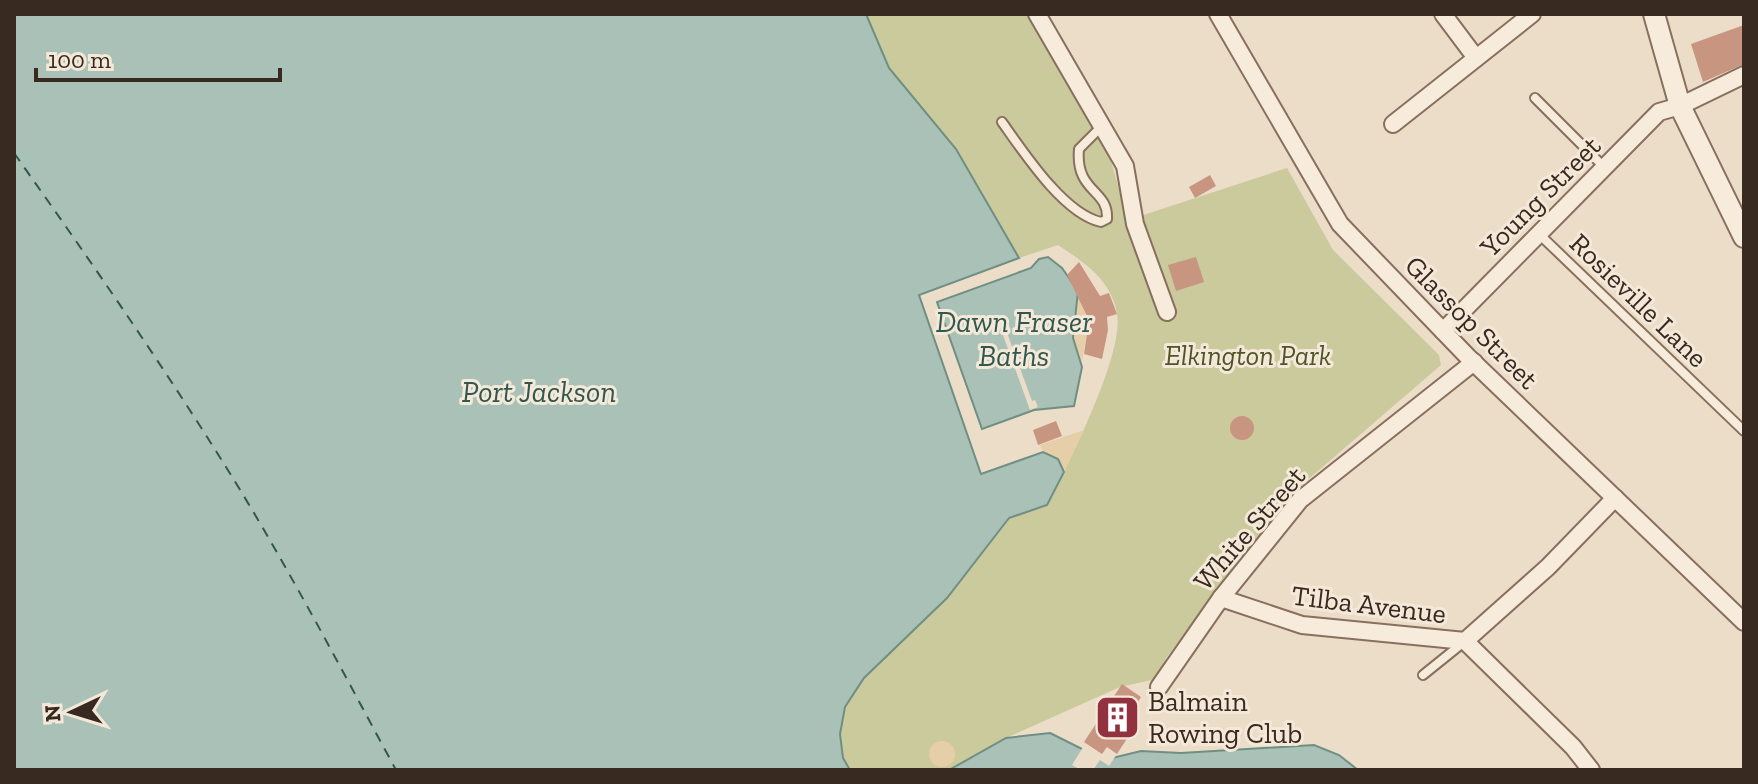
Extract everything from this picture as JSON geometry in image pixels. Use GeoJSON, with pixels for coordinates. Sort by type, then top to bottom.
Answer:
{"type":"FeatureCollection","features":[{"type":"Feature","properties":{"kind":"street"},"geometry":{"type":"LineString","coordinates":[[1037,14],[1125,166],[1135,224],[1167,312]]}},
{"type":"Feature","properties":{"kind":"street","name":"Glassop Street"},"geometry":{"type":"LineString","coordinates":[[1218,14],[1340,224],[1474,362],[1744,622]]}},
{"type":"Feature","properties":{"kind":"street"},"geometry":{"type":"LineString","coordinates":[[1443,14],[1476,58]]}},
{"type":"Feature","properties":{"kind":"street"},"geometry":{"type":"LineString","coordinates":[[1393,124],[1532,14]]}},
{"type":"Feature","properties":{"kind":"street"},"geometry":{"type":"LineString","coordinates":[[1654,14],[1680,106],[1744,237]]}},
{"type":"Feature","properties":{"kind":"street","name":"Young Street"},"geometry":{"type":"LineString","coordinates":[[1443,331],[1659,112],[1680,106],[1744,75]]}},
{"type":"Feature","properties":{"kind":"street","name":"White Street"},"geometry":{"type":"LineString","coordinates":[[1159,687],[1221,598],[1300,500],[1474,362]]}},
{"type":"Feature","properties":{"kind":"street"},"geometry":{"type":"LineString","coordinates":[[1591,770],[1573,747],[1465,641],[1548,567],[1615,498]]}},
{"type":"Feature","properties":{"kind":"street","name":"Tilba Avenue"},"geometry":{"type":"LineString","coordinates":[[1221,598],[1302,625],[1465,641]]}},
{"type":"Feature","properties":{"kind":"lane"},"geometry":{"type":"LineString","coordinates":[[1535,98],[1604,167]]}},
{"type":"Feature","properties":{"kind":"lane"},"geometry":{"type":"LineString","coordinates":[[1002,122],[1038,170],[1076,211],[1101,222],[1107,219],[1108,213],[1102,201],[1080,177],[1078,161],[1079,149],[1104,125]]}},
{"type":"Feature","properties":{"kind":"lane","name":"Rosieville Lane"},"geometry":{"type":"LineString","coordinates":[[1539,234],[1744,431]]}},
{"type":"Feature","properties":{"kind":"lane"},"geometry":{"type":"LineString","coordinates":[[1423,675],[1465,641]]}},
{"type":"Feature","properties":{"kind":"green space","name":"Elkington Park"},"geometry":{"type":"Polygon","coordinates":[[[866,14],[1027,14],[1100,136],[1110,158],[1128,220],[1287,168],[1333,250],[1439,355],[1441,365],[1290,495],[1166,658],[1161,678],[1120,687],[1006,738],[949,770],[850,770],[843,758],[840,734],[845,707],[864,678],[947,598],[1009,518],[1047,505],[1104,381],[1117,331],[1117,313],[1103,282],[1058,245],[1019,258],[956,149],[889,68],[866,14]]]}},
{"type":"Feature","properties":{"kind":"sand"},"geometry":{"type":"Polygon","coordinates":[[[1078,291],[1089,320],[1082,362],[1073,338],[1078,291]]]}},
{"type":"Feature","properties":{"kind":"sand"},"geometry":{"type":"Polygon","coordinates":[[[1084,430],[1064,472],[1058,459],[1043,452],[1040,445],[1084,430]]]}},
{"type":"Feature","properties":{"kind":"sand"},"geometry":{"type":"Polygon","coordinates":[[[942,741],[951,745],[955,754],[951,763],[942,767],[933,763],[929,754],[933,745],[942,741]]]}},
{"type":"Feature","properties":{"kind":"water","name":"Port Jackson"},"geometry":{"type":"Polygon","coordinates":[[[14,14],[866,14],[889,68],[956,149],[1019,258],[919,295],[981,474],[1043,452],[1058,459],[1064,472],[1047,505],[1009,518],[947,598],[864,678],[845,707],[840,734],[843,758],[850,770],[14,770],[14,14]]]}},
{"type":"Feature","properties":{"kind":"water","name":"Dawn Fraser Baths"},"geometry":{"type":"Polygon","coordinates":[[[1048,257],[1062,268],[1078,291],[1073,338],[1082,367],[1074,406],[1034,410],[982,429],[937,302],[1031,268],[1039,259],[1048,257]]]}},
{"type":"Feature","properties":{"kind":"water"},"geometry":{"type":"Polygon","coordinates":[[[1050,733],[1104,760],[1141,751],[1181,753],[1314,745],[1339,755],[1358,770],[949,770],[1006,738],[1050,733]]]}},
{"type":"Feature","properties":{"kind":"pier"},"geometry":{"type":"Polygon","coordinates":[[[1007,321],[1010,328],[1006,330],[1032,401],[1035,400],[1038,407],[1030,410],[999,324],[1007,321]]]}},
{"type":"Feature","properties":{"kind":"pier"},"geometry":{"type":"Polygon","coordinates":[[[1070,737],[1105,756],[1117,754],[1109,766],[1100,760],[1093,770],[1081,770],[1072,765],[1083,747],[1070,737]]]}},
{"type":"Feature","properties":{"kind":"building"},"geometry":{"type":"Polygon","coordinates":[[[1744,25],[1744,64],[1703,82],[1691,44],[1744,25]]]}},
{"type":"Feature","properties":{"kind":"building"},"geometry":{"type":"Polygon","coordinates":[[[1210,175],[1216,186],[1195,198],[1189,187],[1210,175]]]}},
{"type":"Feature","properties":{"kind":"building"},"geometry":{"type":"Polygon","coordinates":[[[1196,257],[1204,282],[1176,291],[1168,265],[1196,257]]]}},
{"type":"Feature","properties":{"kind":"building"},"geometry":{"type":"Polygon","coordinates":[[[1079,262],[1100,296],[1109,293],[1117,314],[1107,317],[1108,330],[1102,359],[1084,354],[1089,320],[1067,275],[1079,262]]]}},
{"type":"Feature","properties":{"kind":"building"},"geometry":{"type":"Polygon","coordinates":[[[1242,416],[1253,423],[1254,428],[1247,439],[1242,440],[1231,433],[1230,428],[1237,417],[1242,416]]]}},
{"type":"Feature","properties":{"kind":"building"},"geometry":{"type":"Polygon","coordinates":[[[1056,421],[1062,436],[1038,445],[1033,430],[1056,421]]]}},
{"type":"Feature","properties":{"kind":"building","name":"Balmain Rowing Club"},"geometry":{"type":"Polygon","coordinates":[[[1122,684],[1141,697],[1130,714],[1139,720],[1117,754],[1107,747],[1102,754],[1084,742],[1122,684]]]}},
{"type":"Feature","properties":{"kind":"ferry route"},"geometry":{"type":"LineString","coordinates":[[14,153],[221,459],[289,574],[396,770]]}},
{"type":"Feature","properties":{"kind":"place","name":"Balmain Rowing Club"},"geometry":{"type":"Point","coordinates":[1117,717]}}]}
